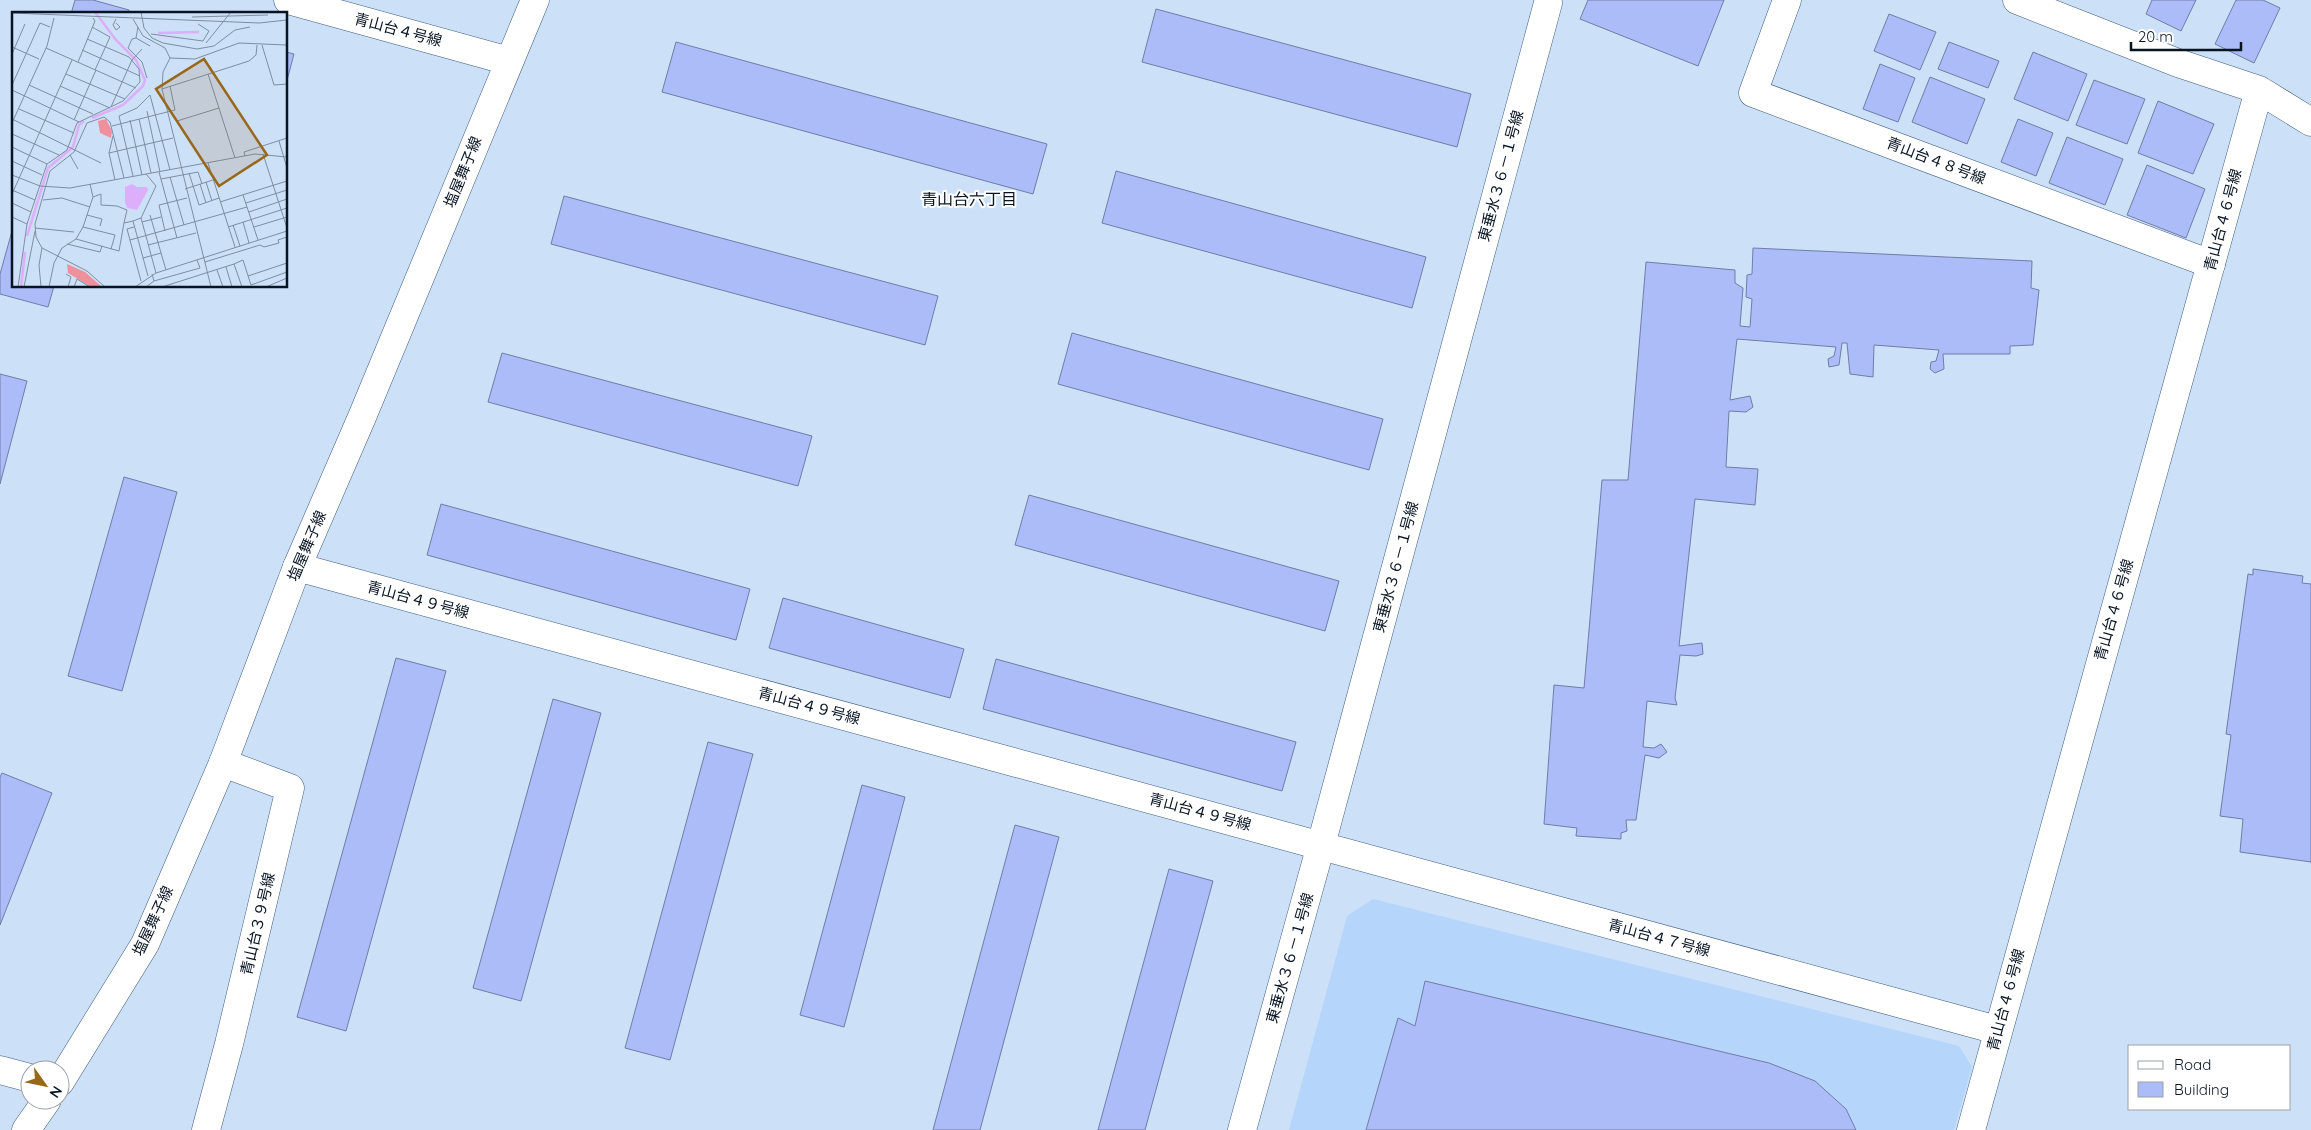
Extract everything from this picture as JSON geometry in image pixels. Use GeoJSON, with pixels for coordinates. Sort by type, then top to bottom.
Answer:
{"type":"FeatureCollection","features":[{"type":"Feature","properties":{"kind":"street","name":"青山台４号線"},"geometry":{"type":"LineString","coordinates":[[288,0],[509,61]]}},
{"type":"Feature","properties":{"kind":"street","name":"塩屋舞子線"},"geometry":{"type":"LineString","coordinates":[[70,1066],[145,944],[223,763],[297,568],[362,417],[534,0]]}},
{"type":"Feature","properties":{"kind":"street","name":"青山台４８号線"},"geometry":{"type":"LineString","coordinates":[[1787,0],[1753,93],[2211,264]]}},
{"type":"Feature","properties":{"kind":"street"},"geometry":{"type":"LineString","coordinates":[[2018,0],[2178,63],[2259,90],[2311,122]]}},
{"type":"Feature","properties":{"kind":"street","name":"東垂水３６－１号線"},"geometry":{"type":"LineString","coordinates":[[1242,1130],[1321,845],[1548,3]]}},
{"type":"Feature","properties":{"kind":"street","name":"青山台４６号線"},"geometry":{"type":"LineString","coordinates":[[1971,1130],[1997,1030],[2259,90]]}},
{"type":"Feature","properties":{"kind":"street","name":"青山台４９号線"},"geometry":{"type":"LineString","coordinates":[[297,568],[1321,845]]}},
{"type":"Feature","properties":{"kind":"street","name":"青山台３９号線"},"geometry":{"type":"LineString","coordinates":[[206,1130],[229,1044],[290,788],[223,763]]}},
{"type":"Feature","properties":{"kind":"street","name":"青山台４７号線"},"geometry":{"type":"LineString","coordinates":[[1321,845],[1997,1030]]}},
{"type":"Feature","properties":{"kind":"street"},"geometry":{"type":"LineString","coordinates":[[0,1070],[20,1075]]}},
{"type":"Feature","properties":{"kind":"street"},"geometry":{"type":"LineString","coordinates":[[26,1130],[40,1110]]}},
{"type":"Feature","properties":{"kind":"shaded area"},"geometry":{"type":"Polygon","coordinates":[[[1373,899],[1959,1046],[1972,1067],[1954,1130],[1289,1130],[1347,916],[1373,899]]]}},
{"type":"Feature","properties":{"kind":"building"},"geometry":{"type":"Polygon","coordinates":[[[75,0],[93,0],[129,10],[128,12],[72,12],[75,0]]]}},
{"type":"Feature","properties":{"kind":"building"},"geometry":{"type":"Polygon","coordinates":[[[1588,0],[1724,0],[1698,66],[1580,19],[1588,0]]]}},
{"type":"Feature","properties":{"kind":"building"},"geometry":{"type":"Polygon","coordinates":[[[2152,0],[2196,0],[2181,31],[2146,14],[2152,0]]]}},
{"type":"Feature","properties":{"kind":"building"},"geometry":{"type":"Polygon","coordinates":[[[2236,0],[2263,0],[2280,8],[2254,63],[2215,44],[2236,0]]]}},
{"type":"Feature","properties":{"kind":"building"},"geometry":{"type":"Polygon","coordinates":[[[1156,9],[1471,94],[1457,147],[1142,62],[1156,9]]]}},
{"type":"Feature","properties":{"kind":"building"},"geometry":{"type":"Polygon","coordinates":[[[1889,14],[1936,32],[1920,70],[1874,51],[1889,14]]]}},
{"type":"Feature","properties":{"kind":"building"},"geometry":{"type":"Polygon","coordinates":[[[676,42],[1047,144],[1033,194],[662,92],[676,42]]]}},
{"type":"Feature","properties":{"kind":"building"},"geometry":{"type":"Polygon","coordinates":[[[1949,42],[1999,61],[1988,88],[1938,69],[1949,42]]]}},
{"type":"Feature","properties":{"kind":"building"},"geometry":{"type":"Polygon","coordinates":[[[288,52],[294,54],[288,76],[288,52]]]}},
{"type":"Feature","properties":{"kind":"building"},"geometry":{"type":"Polygon","coordinates":[[[2033,52],[2087,74],[2068,121],[2014,99],[2033,52]]]}},
{"type":"Feature","properties":{"kind":"building"},"geometry":{"type":"Polygon","coordinates":[[[1880,64],[1915,78],[1898,122],[1863,109],[1880,64]]]}},
{"type":"Feature","properties":{"kind":"building"},"geometry":{"type":"Polygon","coordinates":[[[1930,77],[1985,99],[1967,144],[1912,122],[1930,77]]]}},
{"type":"Feature","properties":{"kind":"building"},"geometry":{"type":"Polygon","coordinates":[[[2094,80],[2145,99],[2127,144],[2076,125],[2094,80]]]}},
{"type":"Feature","properties":{"kind":"building"},"geometry":{"type":"Polygon","coordinates":[[[2158,101],[2214,124],[2193,174],[2138,153],[2158,101]]]}},
{"type":"Feature","properties":{"kind":"building"},"geometry":{"type":"Polygon","coordinates":[[[2018,119],[2053,133],[2036,176],[2001,162],[2018,119]]]}},
{"type":"Feature","properties":{"kind":"building"},"geometry":{"type":"Polygon","coordinates":[[[2067,137],[2123,159],[2105,205],[2049,183],[2067,137]]]}},
{"type":"Feature","properties":{"kind":"building"},"geometry":{"type":"Polygon","coordinates":[[[2147,165],[2205,189],[2186,238],[2127,215],[2147,165]]]}},
{"type":"Feature","properties":{"kind":"building"},"geometry":{"type":"Polygon","coordinates":[[[1116,171],[1426,257],[1412,308],[1102,223],[1116,171]]]}},
{"type":"Feature","properties":{"kind":"building"},"geometry":{"type":"Polygon","coordinates":[[[564,196],[938,296],[925,345],[551,244],[564,196]]]}},
{"type":"Feature","properties":{"kind":"building"},"geometry":{"type":"Polygon","coordinates":[[[12,231],[12,288],[53,288],[48,307],[0,294],[0,274],[12,231]]]}},
{"type":"Feature","properties":{"kind":"building"},"geometry":{"type":"Polygon","coordinates":[[[1753,248],[2032,261],[2031,288],[2039,290],[2033,345],[2010,346],[2010,354],[1943,354],[1944,369],[1935,373],[1930,369],[1931,362],[1936,361],[1939,350],[1874,345],[1873,377],[1850,374],[1847,343],[1842,343],[1839,365],[1829,367],[1828,359],[1834,356],[1836,347],[1737,339],[1730,400],[1750,396],[1753,407],[1746,412],[1729,411],[1726,467],[1758,469],[1755,505],[1695,499],[1679,646],[1702,643],[1703,654],[1696,656],[1680,655],[1675,698],[1677,705],[1647,701],[1643,747],[1654,748],[1661,744],[1667,752],[1659,758],[1645,755],[1636,820],[1626,820],[1627,831],[1621,833],[1621,839],[1576,836],[1577,828],[1544,824],[1554,685],[1584,688],[1602,480],[1628,480],[1646,262],[1735,270],[1735,283],[1743,288],[1740,326],[1750,327],[1752,299],[1746,297],[1747,275],[1752,274],[1753,248]]]}},
{"type":"Feature","properties":{"kind":"building"},"geometry":{"type":"Polygon","coordinates":[[[1072,333],[1383,419],[1369,470],[1058,384],[1072,333]]]}},
{"type":"Feature","properties":{"kind":"building"},"geometry":{"type":"Polygon","coordinates":[[[502,353],[812,436],[798,486],[488,402],[502,353]]]}},
{"type":"Feature","properties":{"kind":"building"},"geometry":{"type":"Polygon","coordinates":[[[0,374],[27,381],[0,484],[0,374]]]}},
{"type":"Feature","properties":{"kind":"building"},"geometry":{"type":"Polygon","coordinates":[[[124,477],[177,492],[122,691],[68,676],[124,477]]]}},
{"type":"Feature","properties":{"kind":"building"},"geometry":{"type":"Polygon","coordinates":[[[1029,495],[1339,581],[1325,631],[1015,545],[1029,495]]]}},
{"type":"Feature","properties":{"kind":"building"},"geometry":{"type":"Polygon","coordinates":[[[441,504],[750,589],[736,640],[427,555],[441,504]]]}},
{"type":"Feature","properties":{"kind":"building"},"geometry":{"type":"Polygon","coordinates":[[[2253,569],[2303,576],[2302,583],[2311,584],[2311,862],[2240,852],[2243,819],[2220,816],[2231,735],[2226,734],[2248,574],[2253,575],[2253,569]]]}},
{"type":"Feature","properties":{"kind":"building"},"geometry":{"type":"Polygon","coordinates":[[[783,598],[964,649],[950,698],[769,648],[783,598]]]}},
{"type":"Feature","properties":{"kind":"building"},"geometry":{"type":"Polygon","coordinates":[[[396,658],[446,671],[346,1031],[297,1017],[396,658]]]}},
{"type":"Feature","properties":{"kind":"building"},"geometry":{"type":"Polygon","coordinates":[[[996,659],[1296,742],[1282,791],[983,709],[996,659]]]}},
{"type":"Feature","properties":{"kind":"building"},"geometry":{"type":"Polygon","coordinates":[[[553,699],[601,713],[521,1001],[473,988],[553,699]]]}},
{"type":"Feature","properties":{"kind":"building"},"geometry":{"type":"Polygon","coordinates":[[[708,742],[753,754],[670,1060],[625,1048],[708,742]]]}},
{"type":"Feature","properties":{"kind":"building"},"geometry":{"type":"Polygon","coordinates":[[[2,773],[52,793],[0,925],[0,777],[2,773]]]}},
{"type":"Feature","properties":{"kind":"building"},"geometry":{"type":"Polygon","coordinates":[[[862,785],[905,797],[844,1027],[800,1015],[862,785]]]}},
{"type":"Feature","properties":{"kind":"building"},"geometry":{"type":"Polygon","coordinates":[[[1015,825],[1059,837],[980,1130],[933,1130],[1015,825]]]}},
{"type":"Feature","properties":{"kind":"building"},"geometry":{"type":"Polygon","coordinates":[[[1169,869],[1213,881],[1145,1130],[1098,1130],[1169,869]]]}},
{"type":"Feature","properties":{"kind":"building"},"geometry":{"type":"Polygon","coordinates":[[[1425,981],[1769,1063],[1815,1081],[1846,1109],[1856,1130],[1366,1130],[1398,1018],[1415,1026],[1425,981]]]}},
{"type":"Feature","properties":{"kind":"district","name":"青山台六丁目"},"geometry":{"type":"Point","coordinates":[969,199]}}]}
